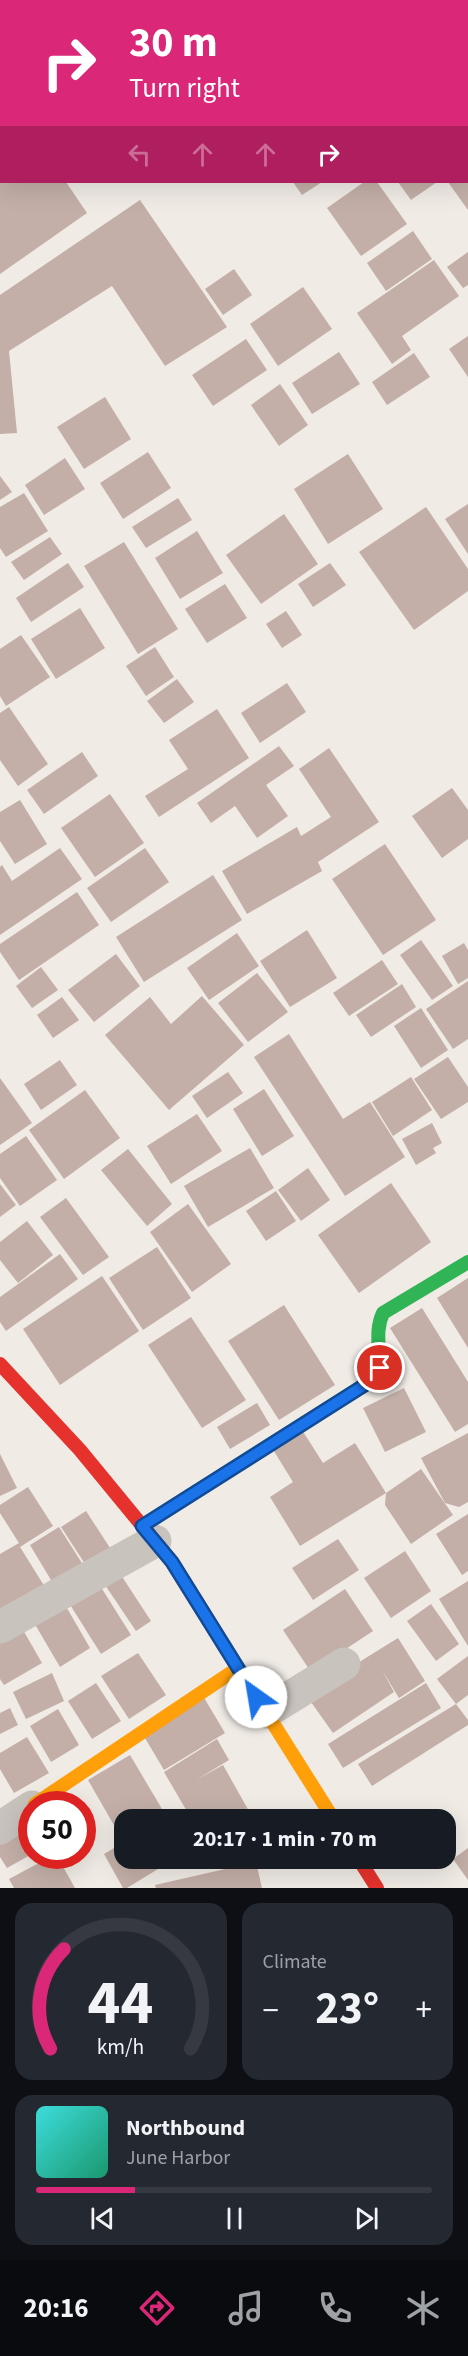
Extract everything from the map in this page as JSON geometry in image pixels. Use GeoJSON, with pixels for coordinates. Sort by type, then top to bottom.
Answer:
{"type":"FeatureCollection","features":[{"type":"Feature","properties":{"kind":"street"},"geometry":{"type":"LineString","coordinates":[[0,1627],[149,1533],[377,1377],[380,1368],[377,1326],[383,1314],[468,1262]]}},
{"type":"Feature","properties":{"kind":"street"},"geometry":{"type":"LineString","coordinates":[[0,1364],[80,1450],[172,1562],[327,1809]]}},
{"type":"Feature","properties":{"kind":"street"},"geometry":{"type":"LineString","coordinates":[[266,1712],[344,1664]]}},
{"type":"Feature","properties":{"kind":"street"},"geometry":{"type":"LineString","coordinates":[[55,1791],[238,1668]]}},
{"type":"Feature","properties":{"kind":"street"},"geometry":{"type":"LineString","coordinates":[[0,1828],[18,1816]]}},
{"type":"Feature","properties":{"kind":"street"},"geometry":{"type":"LineString","coordinates":[[365,1869],[377,1888]]}},
{"type":"Feature","properties":{"kind":"building"},"geometry":{"type":"Polygon","coordinates":[[[0,183],[67,183],[87,213],[0,274],[0,183]]]}},
{"type":"Feature","properties":{"kind":"building"},"geometry":{"type":"Polygon","coordinates":[[[294,183],[320,183],[302,195],[294,183]]]}},
{"type":"Feature","properties":{"kind":"building"},"geometry":{"type":"Polygon","coordinates":[[[363,183],[378,183],[407,224],[361,256],[327,208],[363,183]]]}},
{"type":"Feature","properties":{"kind":"building"},"geometry":{"type":"Polygon","coordinates":[[[399,183],[436,183],[411,200],[399,183]]]}},
{"type":"Feature","properties":{"kind":"building"},"geometry":{"type":"Polygon","coordinates":[[[449,183],[468,183],[468,210],[449,183]]]}},
{"type":"Feature","properties":{"kind":"building"},"geometry":{"type":"Polygon","coordinates":[[[140,200],[227,327],[165,366],[112,286],[9,351],[17,433],[0,434],[0,295],[140,200]]]}},
{"type":"Feature","properties":{"kind":"building"},"geometry":{"type":"Polygon","coordinates":[[[413,231],[432,259],[386,291],[367,263],[413,231]]]}},
{"type":"Feature","properties":{"kind":"building"},"geometry":{"type":"Polygon","coordinates":[[[468,252],[468,285],[463,288],[447,267],[468,252]]]}},
{"type":"Feature","properties":{"kind":"building"},"geometry":{"type":"Polygon","coordinates":[[[434,260],[459,296],[402,336],[411,350],[392,364],[357,313],[434,260]]]}},
{"type":"Feature","properties":{"kind":"building"},"geometry":{"type":"Polygon","coordinates":[[[234,269],[252,295],[223,315],[205,289],[234,269]]]}},
{"type":"Feature","properties":{"kind":"building"},"geometry":{"type":"Polygon","coordinates":[[[303,287],[332,329],[278,366],[250,324],[303,287]]]}},
{"type":"Feature","properties":{"kind":"building"},"geometry":{"type":"Polygon","coordinates":[[[468,336],[468,377],[449,349],[468,336]]]}},
{"type":"Feature","properties":{"kind":"building"},"geometry":{"type":"Polygon","coordinates":[[[246,339],[267,370],[213,406],[192,375],[246,339]]]}},
{"type":"Feature","properties":{"kind":"building"},"geometry":{"type":"Polygon","coordinates":[[[339,352],[360,384],[312,414],[292,383],[339,352]]]}},
{"type":"Feature","properties":{"kind":"building"},"geometry":{"type":"Polygon","coordinates":[[[414,353],[430,377],[387,405],[372,382],[414,353]]]}},
{"type":"Feature","properties":{"kind":"building"},"geometry":{"type":"Polygon","coordinates":[[[280,384],[308,425],[279,446],[251,405],[280,384]]]}},
{"type":"Feature","properties":{"kind":"building"},"geometry":{"type":"Polygon","coordinates":[[[105,397],[131,439],[84,469],[57,427],[105,397]]]}},
{"type":"Feature","properties":{"kind":"building"},"geometry":{"type":"Polygon","coordinates":[[[148,452],[171,488],[123,519],[100,483],[148,452]]]}},
{"type":"Feature","properties":{"kind":"building"},"geometry":{"type":"Polygon","coordinates":[[[348,454],[383,509],[328,544],[294,489],[348,454]]]}},
{"type":"Feature","properties":{"kind":"building"},"geometry":{"type":"Polygon","coordinates":[[[65,458],[85,489],[44,515],[25,485],[65,458]]]}},
{"type":"Feature","properties":{"kind":"building"},"geometry":{"type":"Polygon","coordinates":[[[0,476],[12,492],[0,500],[0,476]]]}},
{"type":"Feature","properties":{"kind":"building"},"geometry":{"type":"Polygon","coordinates":[[[24,493],[48,531],[6,557],[0,548],[0,507],[24,493]]]}},
{"type":"Feature","properties":{"kind":"building"},"geometry":{"type":"Polygon","coordinates":[[[178,498],[192,520],[146,548],[132,527],[178,498]]]}},
{"type":"Feature","properties":{"kind":"building"},"geometry":{"type":"Polygon","coordinates":[[[468,504],[468,554],[445,519],[468,504]]]}},
{"type":"Feature","properties":{"kind":"building"},"geometry":{"type":"Polygon","coordinates":[[[426,507],[468,569],[468,591],[414,630],[359,552],[426,507]]]}},
{"type":"Feature","properties":{"kind":"building"},"geometry":{"type":"Polygon","coordinates":[[[284,514],[318,564],[261,604],[226,555],[284,514]]]}},
{"type":"Feature","properties":{"kind":"building"},"geometry":{"type":"Polygon","coordinates":[[[197,531],[223,573],[180,599],[155,558],[197,531]]]}},
{"type":"Feature","properties":{"kind":"building"},"geometry":{"type":"Polygon","coordinates":[[[50,537],[62,554],[24,580],[11,562],[50,537]]]}},
{"type":"Feature","properties":{"kind":"building"},"geometry":{"type":"Polygon","coordinates":[[[124,542],[178,629],[138,654],[84,566],[124,542]]]}},
{"type":"Feature","properties":{"kind":"building"},"geometry":{"type":"Polygon","coordinates":[[[68,563],[84,587],[31,622],[16,598],[68,563]]]}},
{"type":"Feature","properties":{"kind":"building"},"geometry":{"type":"Polygon","coordinates":[[[330,563],[346,585],[313,607],[298,584],[330,563]]]}},
{"type":"Feature","properties":{"kind":"building"},"geometry":{"type":"Polygon","coordinates":[[[225,584],[247,618],[207,643],[185,609],[225,584]]]}},
{"type":"Feature","properties":{"kind":"building"},"geometry":{"type":"Polygon","coordinates":[[[80,608],[105,648],[56,679],[31,639],[80,608]]]}},
{"type":"Feature","properties":{"kind":"building"},"geometry":{"type":"Polygon","coordinates":[[[286,611],[302,635],[282,648],[266,624],[286,611]]]}},
{"type":"Feature","properties":{"kind":"building"},"geometry":{"type":"Polygon","coordinates":[[[21,635],[50,677],[6,706],[0,696],[0,649],[21,635]]]}},
{"type":"Feature","properties":{"kind":"building"},"geometry":{"type":"Polygon","coordinates":[[[155,647],[174,677],[146,696],[126,666],[155,647]]]}},
{"type":"Feature","properties":{"kind":"building"},"geometry":{"type":"Polygon","coordinates":[[[177,679],[194,702],[164,723],[147,701],[177,679]]]}},
{"type":"Feature","properties":{"kind":"building"},"geometry":{"type":"Polygon","coordinates":[[[287,683],[306,712],[260,743],[241,713],[287,683]]]}},
{"type":"Feature","properties":{"kind":"building"},"geometry":{"type":"Polygon","coordinates":[[[9,707],[48,764],[18,786],[0,760],[0,713],[9,707]]]}},
{"type":"Feature","properties":{"kind":"building"},"geometry":{"type":"Polygon","coordinates":[[[217,709],[249,758],[159,817],[145,796],[188,769],[169,740],[217,709]]]}},
{"type":"Feature","properties":{"kind":"building"},"geometry":{"type":"Polygon","coordinates":[[[279,746],[294,766],[266,785],[288,816],[257,838],[235,806],[211,823],[197,803],[279,746]]]}},
{"type":"Feature","properties":{"kind":"building"},"geometry":{"type":"Polygon","coordinates":[[[329,748],[379,822],[318,862],[322,871],[247,914],[222,871],[297,827],[301,836],[331,817],[299,769],[329,748]]]}},
{"type":"Feature","properties":{"kind":"building"},"geometry":{"type":"Polygon","coordinates":[[[82,752],[98,776],[44,814],[27,790],[82,752]]]}},
{"type":"Feature","properties":{"kind":"building"},"geometry":{"type":"Polygon","coordinates":[[[452,788],[468,810],[468,839],[442,858],[412,816],[452,788]]]}},
{"type":"Feature","properties":{"kind":"building"},"geometry":{"type":"Polygon","coordinates":[[[110,794],[144,843],[95,877],[61,828],[110,794]]]}},
{"type":"Feature","properties":{"kind":"building"},"geometry":{"type":"Polygon","coordinates":[[[20,800],[47,844],[15,864],[0,841],[0,812],[20,800]]]}},
{"type":"Feature","properties":{"kind":"building"},"geometry":{"type":"Polygon","coordinates":[[[385,844],[436,920],[383,955],[332,879],[385,844]]]}},
{"type":"Feature","properties":{"kind":"building"},"geometry":{"type":"Polygon","coordinates":[[[60,848],[82,879],[0,935],[0,867],[2,865],[12,881],[60,848]]]}},
{"type":"Feature","properties":{"kind":"building"},"geometry":{"type":"Polygon","coordinates":[[[145,848],[169,882],[111,922],[87,888],[145,848]]]}},
{"type":"Feature","properties":{"kind":"building"},"geometry":{"type":"Polygon","coordinates":[[[213,875],[242,920],[144,982],[116,937],[213,875]]]}},
{"type":"Feature","properties":{"kind":"building"},"geometry":{"type":"Polygon","coordinates":[[[77,892],[99,925],[19,980],[0,952],[0,944],[77,892]]]}},
{"type":"Feature","properties":{"kind":"building"},"geometry":{"type":"Polygon","coordinates":[[[307,930],[337,978],[290,1007],[260,961],[307,930]]]}},
{"type":"Feature","properties":{"kind":"building"},"geometry":{"type":"Polygon","coordinates":[[[237,933],[259,966],[209,1000],[187,968],[237,933]]]}},
{"type":"Feature","properties":{"kind":"building"},"geometry":{"type":"Polygon","coordinates":[[[421,940],[453,986],[432,1000],[400,955],[421,940]]]}},
{"type":"Feature","properties":{"kind":"building"},"geometry":{"type":"Polygon","coordinates":[[[464,943],[468,950],[468,978],[458,984],[442,956],[464,943]]]}},
{"type":"Feature","properties":{"kind":"building"},"geometry":{"type":"Polygon","coordinates":[[[116,954],[140,986],[94,1022],[68,990],[116,954]]]}},
{"type":"Feature","properties":{"kind":"building"},"geometry":{"type":"Polygon","coordinates":[[[382,960],[398,984],[349,1016],[333,993],[382,960]]]}},
{"type":"Feature","properties":{"kind":"building"},"geometry":{"type":"Polygon","coordinates":[[[41,967],[58,990],[32,1008],[16,986],[41,967]]]}},
{"type":"Feature","properties":{"kind":"building"},"geometry":{"type":"Polygon","coordinates":[[[257,973],[288,1012],[248,1042],[218,1003],[257,973]]]}},
{"type":"Feature","properties":{"kind":"building"},"geometry":{"type":"Polygon","coordinates":[[[468,981],[468,1039],[453,1049],[426,1009],[468,981]]]}},
{"type":"Feature","properties":{"kind":"building"},"geometry":{"type":"Polygon","coordinates":[[[402,984],[416,1007],[371,1037],[356,1015],[402,984]]]}},
{"type":"Feature","properties":{"kind":"building"},"geometry":{"type":"Polygon","coordinates":[[[202,996],[244,1045],[169,1110],[105,1035],[150,997],[171,1024],[202,996]]]}},
{"type":"Feature","properties":{"kind":"building"},"geometry":{"type":"Polygon","coordinates":[[[62,997],[79,1020],[53,1038],[37,1015],[62,997]]]}},
{"type":"Feature","properties":{"kind":"building"},"geometry":{"type":"Polygon","coordinates":[[[421,1008],[448,1050],[421,1068],[394,1026],[421,1008]]]}},
{"type":"Feature","properties":{"kind":"building"},"geometry":{"type":"Polygon","coordinates":[[[289,1034],[343,1119],[370,1102],[405,1157],[345,1196],[254,1057],[289,1034]]]}},
{"type":"Feature","properties":{"kind":"building"},"geometry":{"type":"Polygon","coordinates":[[[448,1057],[468,1087],[468,1102],[441,1119],[414,1079],[448,1057]]]}},
{"type":"Feature","properties":{"kind":"building"},"geometry":{"type":"Polygon","coordinates":[[[60,1060],[77,1085],[41,1110],[24,1084],[60,1060]]]}},
{"type":"Feature","properties":{"kind":"building"},"geometry":{"type":"Polygon","coordinates":[[[228,1072],[243,1093],[207,1118],[192,1096],[228,1072]]]}},
{"type":"Feature","properties":{"kind":"building"},"geometry":{"type":"Polygon","coordinates":[[[411,1077],[432,1110],[393,1136],[372,1102],[411,1077]]]}},
{"type":"Feature","properties":{"kind":"building"},"geometry":{"type":"Polygon","coordinates":[[[0,1078],[32,1123],[0,1145],[0,1078]]]}},
{"type":"Feature","properties":{"kind":"building"},"geometry":{"type":"Polygon","coordinates":[[[264,1089],[294,1136],[262,1156],[233,1109],[264,1089]]]}},
{"type":"Feature","properties":{"kind":"building"},"geometry":{"type":"Polygon","coordinates":[[[85,1090],[120,1138],[64,1179],[29,1130],[85,1090]]]}},
{"type":"Feature","properties":{"kind":"building"},"geometry":{"type":"Polygon","coordinates":[[[197,1114],[222,1151],[171,1184],[147,1146],[197,1114]]]}},
{"type":"Feature","properties":{"kind":"building"},"geometry":{"type":"Polygon","coordinates":[[[432,1123],[442,1143],[433,1148],[436,1153],[416,1165],[402,1139],[432,1123]]]}},
{"type":"Feature","properties":{"kind":"building"},"geometry":{"type":"Polygon","coordinates":[[[26,1136],[57,1180],[20,1206],[0,1178],[0,1154],[26,1136]]]}},
{"type":"Feature","properties":{"kind":"building"},"geometry":{"type":"Polygon","coordinates":[[[250,1148],[274,1188],[208,1227],[184,1186],[250,1148]]]}},
{"type":"Feature","properties":{"kind":"building"},"geometry":{"type":"Polygon","coordinates":[[[128,1149],[172,1204],[147,1226],[101,1170],[128,1149]]]}},
{"type":"Feature","properties":{"kind":"building"},"geometry":{"type":"Polygon","coordinates":[[[308,1168],[330,1200],[301,1221],[278,1190],[308,1168]]]}},
{"type":"Feature","properties":{"kind":"building"},"geometry":{"type":"Polygon","coordinates":[[[391,1183],[431,1242],[359,1293],[318,1235],[391,1183]]]}},
{"type":"Feature","properties":{"kind":"building"},"geometry":{"type":"Polygon","coordinates":[[[0,1184],[16,1205],[0,1217],[0,1184]]]}},
{"type":"Feature","properties":{"kind":"building"},"geometry":{"type":"Polygon","coordinates":[[[276,1191],[296,1221],[266,1241],[246,1211],[276,1191]]]}},
{"type":"Feature","properties":{"kind":"building"},"geometry":{"type":"Polygon","coordinates":[[[66,1198],[109,1257],[83,1275],[40,1217],[66,1198]]]}},
{"type":"Feature","properties":{"kind":"building"},"geometry":{"type":"Polygon","coordinates":[[[188,1204],[231,1264],[192,1292],[150,1232],[188,1204]]]}},
{"type":"Feature","properties":{"kind":"building"},"geometry":{"type":"Polygon","coordinates":[[[27,1221],[53,1255],[18,1283],[0,1260],[0,1242],[27,1221]]]}},
{"type":"Feature","properties":{"kind":"building"},"geometry":{"type":"Polygon","coordinates":[[[157,1247],[191,1298],[143,1330],[109,1278],[157,1247]]]}},
{"type":"Feature","properties":{"kind":"building"},"geometry":{"type":"Polygon","coordinates":[[[60,1254],[78,1279],[6,1331],[0,1322],[0,1297],[60,1254]]]}},
{"type":"Feature","properties":{"kind":"building"},"geometry":{"type":"Polygon","coordinates":[[[102,1276],[139,1331],[60,1385],[23,1329],[102,1276]]]}},
{"type":"Feature","properties":{"kind":"building"},"geometry":{"type":"Polygon","coordinates":[[[468,1278],[468,1348],[437,1298],[468,1278]]]}},
{"type":"Feature","properties":{"kind":"building"},"geometry":{"type":"Polygon","coordinates":[[[284,1305],[335,1385],[279,1420],[228,1341],[284,1305]]]}},
{"type":"Feature","properties":{"kind":"building"},"geometry":{"type":"Polygon","coordinates":[[[422,1308],[468,1382],[468,1424],[455,1432],[390,1328],[422,1308]]]}},
{"type":"Feature","properties":{"kind":"building"},"geometry":{"type":"Polygon","coordinates":[[[191,1317],[246,1400],[202,1428],[148,1345],[191,1317]]]}},
{"type":"Feature","properties":{"kind":"building"},"geometry":{"type":"Polygon","coordinates":[[[404,1388],[426,1432],[385,1452],[363,1408],[404,1388]]]}},
{"type":"Feature","properties":{"kind":"building"},"geometry":{"type":"Polygon","coordinates":[[[257,1403],[270,1425],[230,1449],[217,1427],[257,1403]]]}},
{"type":"Feature","properties":{"kind":"building"},"geometry":{"type":"Polygon","coordinates":[[[302,1430],[323,1463],[355,1443],[386,1493],[300,1546],[270,1497],[293,1482],[272,1448],[302,1430]]]}},
{"type":"Feature","properties":{"kind":"building"},"geometry":{"type":"Polygon","coordinates":[[[468,1433],[468,1502],[459,1507],[445,1503],[421,1458],[468,1433]]]}},
{"type":"Feature","properties":{"kind":"building"},"geometry":{"type":"Polygon","coordinates":[[[0,1454],[17,1488],[0,1496],[0,1454]]]}},
{"type":"Feature","properties":{"kind":"building"},"geometry":{"type":"Polygon","coordinates":[[[421,1469],[453,1515],[411,1544],[385,1505],[386,1493],[421,1469]]]}},
{"type":"Feature","properties":{"kind":"building"},"geometry":{"type":"Polygon","coordinates":[[[28,1487],[53,1526],[20,1547],[48,1592],[0,1612],[0,1554],[19,1543],[0,1513],[0,1505],[28,1487]]]}},
{"type":"Feature","properties":{"kind":"building"},"geometry":{"type":"Polygon","coordinates":[[[86,1511],[114,1554],[89,1570],[61,1527],[86,1511]]]}},
{"type":"Feature","properties":{"kind":"building"},"geometry":{"type":"Polygon","coordinates":[[[468,1514],[468,1571],[462,1575],[436,1534],[468,1514]]]}},
{"type":"Feature","properties":{"kind":"building"},"geometry":{"type":"Polygon","coordinates":[[[59,1527],[87,1571],[57,1590],[30,1545],[59,1527]]]}},
{"type":"Feature","properties":{"kind":"building"},"geometry":{"type":"Polygon","coordinates":[[[338,1539],[359,1570],[313,1600],[292,1568],[338,1539]]]}},
{"type":"Feature","properties":{"kind":"building"},"geometry":{"type":"Polygon","coordinates":[[[405,1551],[431,1591],[391,1618],[364,1578],[405,1551]]]}},
{"type":"Feature","properties":{"kind":"building"},"geometry":{"type":"Polygon","coordinates":[[[119,1572],[151,1621],[136,1631],[103,1582],[119,1572]]]}},
{"type":"Feature","properties":{"kind":"building"},"geometry":{"type":"Polygon","coordinates":[[[468,1581],[468,1646],[439,1599],[468,1581]]]}},
{"type":"Feature","properties":{"kind":"building"},"geometry":{"type":"Polygon","coordinates":[[[99,1584],[131,1635],[101,1654],[69,1603],[99,1584]]]}},
{"type":"Feature","properties":{"kind":"building"},"geometry":{"type":"Polygon","coordinates":[[[345,1589],[373,1631],[311,1672],[283,1630],[345,1589]]]}},
{"type":"Feature","properties":{"kind":"building"},"geometry":{"type":"Polygon","coordinates":[[[64,1603],[90,1648],[60,1667],[33,1621],[64,1603]]]}},
{"type":"Feature","properties":{"kind":"building"},"geometry":{"type":"Polygon","coordinates":[[[431,1604],[459,1644],[436,1661],[407,1621],[431,1604]]]}},
{"type":"Feature","properties":{"kind":"building"},"geometry":{"type":"Polygon","coordinates":[[[19,1623],[42,1663],[4,1685],[0,1679],[0,1634],[19,1623]]]}},
{"type":"Feature","properties":{"kind":"building"},"geometry":{"type":"Polygon","coordinates":[[[398,1638],[425,1681],[399,1698],[382,1670],[394,1692],[333,1733],[306,1695],[398,1638]]]}},
{"type":"Feature","properties":{"kind":"building"},"geometry":{"type":"Polygon","coordinates":[[[138,1653],[166,1695],[129,1719],[101,1676],[138,1653]]]}},
{"type":"Feature","properties":{"kind":"building"},"geometry":{"type":"Polygon","coordinates":[[[468,1656],[468,1695],[456,1704],[437,1679],[468,1656]]]}},
{"type":"Feature","properties":{"kind":"building"},"geometry":{"type":"Polygon","coordinates":[[[52,1673],[64,1701],[26,1719],[13,1692],[52,1673]]]}},
{"type":"Feature","properties":{"kind":"building"},"geometry":{"type":"Polygon","coordinates":[[[96,1683],[121,1721],[92,1739],[68,1701],[96,1683]]]}},
{"type":"Feature","properties":{"kind":"building"},"geometry":{"type":"Polygon","coordinates":[[[426,1683],[441,1708],[343,1768],[328,1744],[426,1683]]]}},
{"type":"Feature","properties":{"kind":"building"},"geometry":{"type":"Polygon","coordinates":[[[203,1696],[225,1733],[164,1770],[142,1733],[203,1696]]]}},
{"type":"Feature","properties":{"kind":"building"},"geometry":{"type":"Polygon","coordinates":[[[456,1704],[468,1720],[468,1725],[372,1786],[358,1764],[456,1704]]]}},
{"type":"Feature","properties":{"kind":"building"},"geometry":{"type":"Polygon","coordinates":[[[10,1708],[18,1725],[0,1734],[0,1713],[10,1708]]]}},
{"type":"Feature","properties":{"kind":"building"},"geometry":{"type":"Polygon","coordinates":[[[58,1709],[79,1745],[51,1762],[30,1726],[58,1709]]]}},
{"type":"Feature","properties":{"kind":"building"},"geometry":{"type":"Polygon","coordinates":[[[27,1737],[49,1773],[14,1793],[0,1769],[0,1753],[27,1737]]]}},
{"type":"Feature","properties":{"kind":"building"},"geometry":{"type":"Polygon","coordinates":[[[217,1739],[229,1760],[196,1780],[223,1765],[248,1809],[186,1809],[164,1772],[217,1739]]]}},
{"type":"Feature","properties":{"kind":"building"},"geometry":{"type":"Polygon","coordinates":[[[130,1755],[162,1809],[114,1809],[114,1825],[88,1780],[130,1755]]]}},
{"type":"Feature","properties":{"kind":"building"},"geometry":{"type":"Polygon","coordinates":[[[18,1820],[18,1862],[7,1868],[0,1857],[0,1831],[18,1820]]]}},
{"type":"Feature","properties":{"kind":"building"},"geometry":{"type":"Polygon","coordinates":[[[114,1848],[114,1869],[158,1869],[127,1888],[123,1888],[104,1854],[114,1848]]]}},
{"type":"Feature","properties":{"kind":"building"},"geometry":{"type":"Polygon","coordinates":[[[468,1848],[468,1880],[456,1863],[456,1857],[468,1848]]]}},
{"type":"Feature","properties":{"kind":"building"},"geometry":{"type":"Polygon","coordinates":[[[28,1869],[64,1869],[75,1888],[14,1888],[9,1879],[28,1869]]]}},
{"type":"Feature","properties":{"kind":"building"},"geometry":{"type":"Polygon","coordinates":[[[225,1869],[258,1869],[262,1888],[156,1888],[155,1885],[225,1869]]]}},
{"type":"Feature","properties":{"kind":"traffic: fast"},"geometry":{"type":"LineString","coordinates":[[142,1526],[377,1377],[378,1337],[383,1313],[468,1262]]}},
{"type":"Feature","properties":{"kind":"traffic: slow"},"geometry":{"type":"LineString","coordinates":[[230,1655],[327,1809]]}},
{"type":"Feature","properties":{"kind":"traffic: slow"},"geometry":{"type":"LineString","coordinates":[[54,1791],[238,1668]]}},
{"type":"Feature","properties":{"kind":"traffic: jam"},"geometry":{"type":"LineString","coordinates":[[0,1364],[80,1450],[172,1562],[230,1655]]}},
{"type":"Feature","properties":{"kind":"traffic: jam"},"geometry":{"type":"LineString","coordinates":[[365,1869],[377,1888]]}},
{"type":"Feature","properties":{"kind":"route"},"geometry":{"type":"LineString","coordinates":[[256,1697],[172,1562],[142,1526],[371,1381],[377,1377],[380,1368]]}}]}
